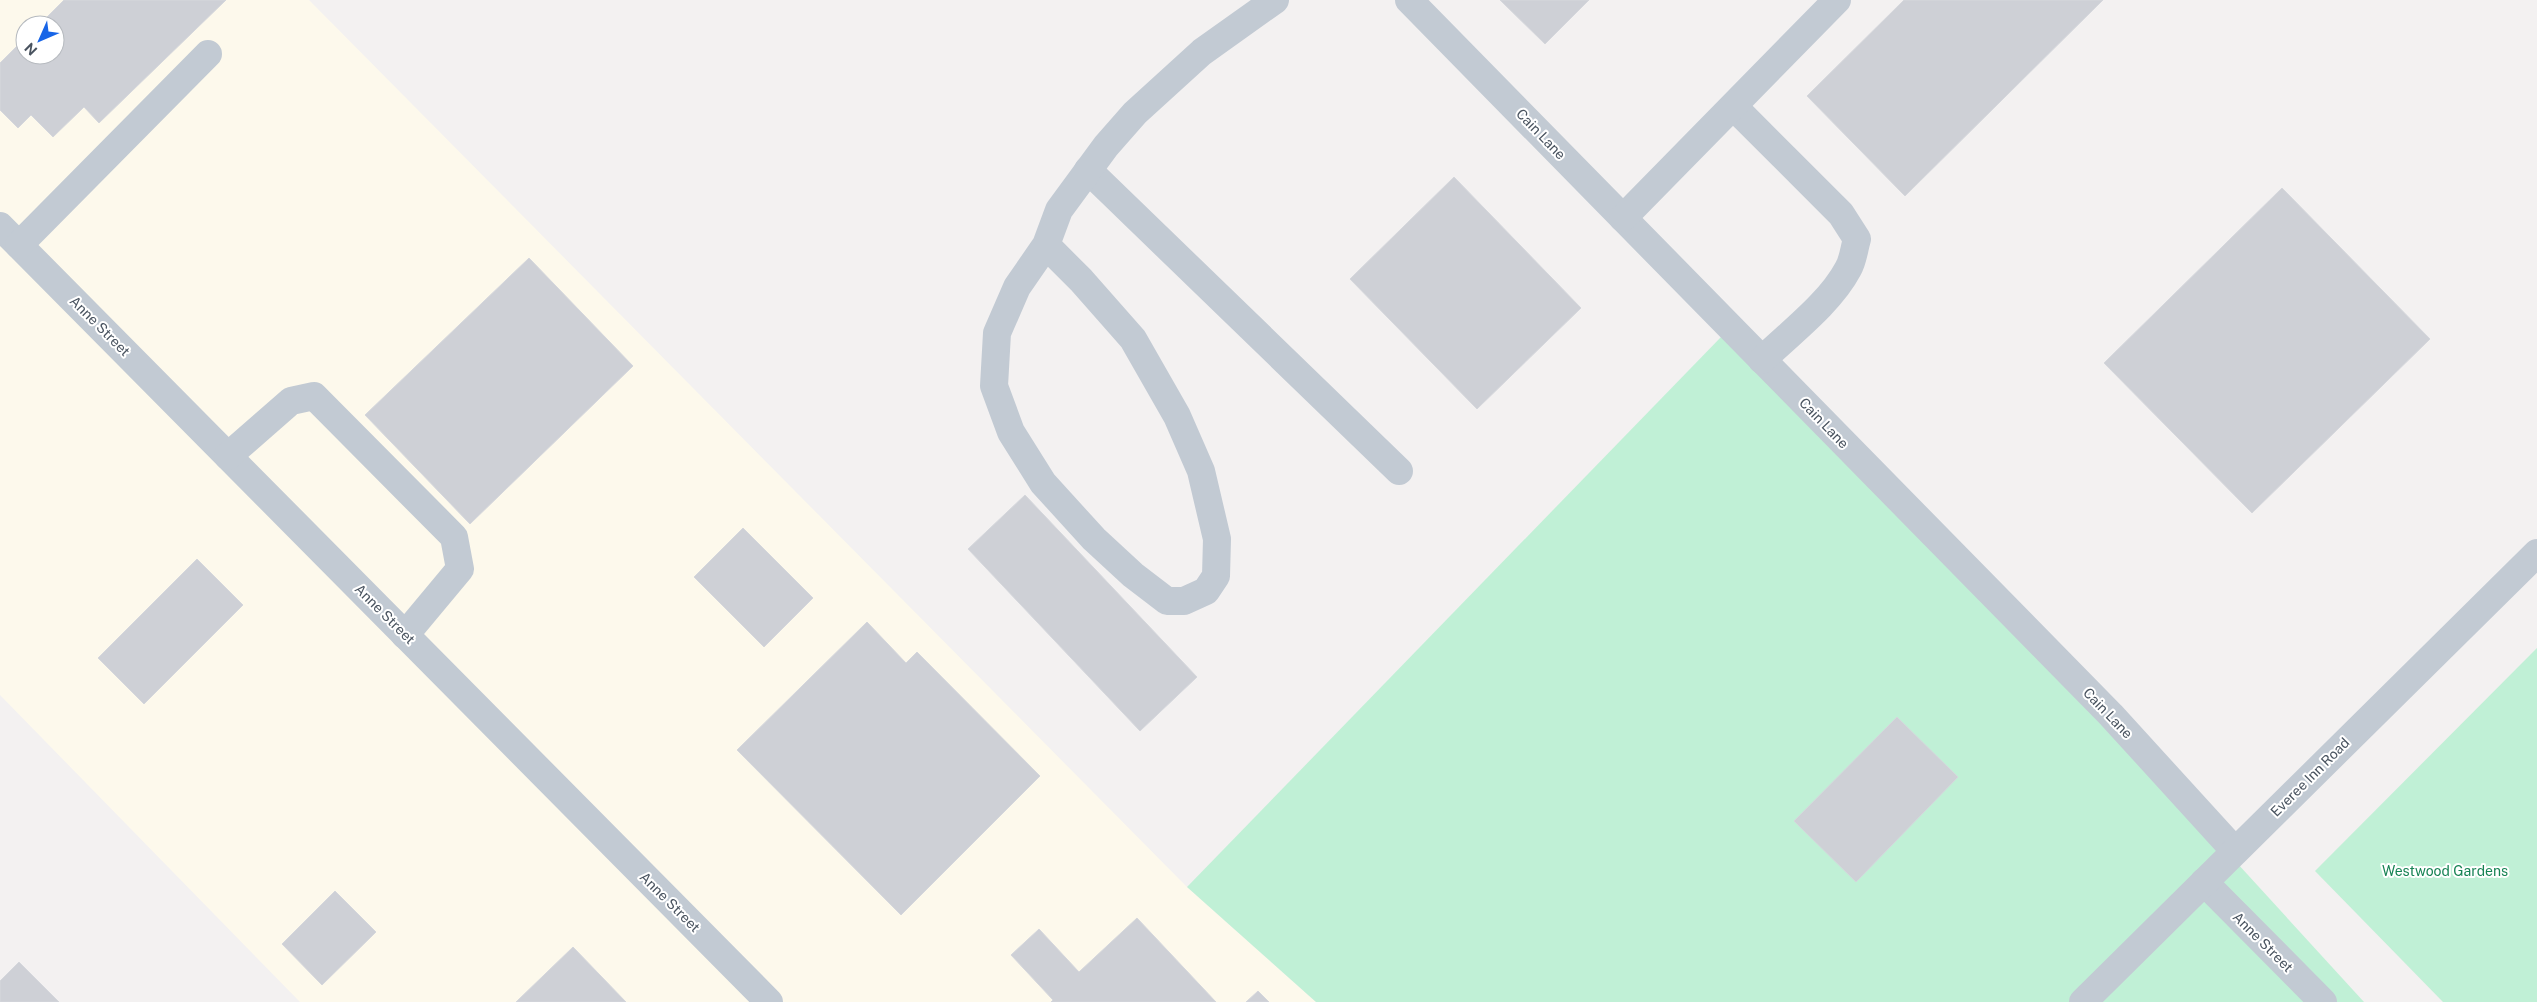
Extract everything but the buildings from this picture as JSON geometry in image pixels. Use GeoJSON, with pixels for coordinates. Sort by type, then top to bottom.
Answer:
{"type":"FeatureCollection","features":[{"type":"Feature","properties":{"kind":"street"},"geometry":{"type":"LineString","coordinates":[[1046,245],[1081,280],[1133,340],[1177,416],[1201,471],[1217,539],[1216,576],[1206,591],[1184,601],[1167,601],[1133,576],[1094,539],[1043,483],[1011,432],[994,386],[997,333],[1017,287],[1046,245],[1059,210],[1088,170],[1135,113],[1195,58],[1275,0]]}},
{"type":"Feature","properties":{"kind":"street","name":"Cain Lane"},"geometry":{"type":"LineString","coordinates":[[1409,0],[2111,715],[2235,851]]}},
{"type":"Feature","properties":{"kind":"street"},"geometry":{"type":"LineString","coordinates":[[1623,218],[1837,0]]}},
{"type":"Feature","properties":{"kind":"street"},"geometry":{"type":"LineString","coordinates":[[19,245],[208,54]]}},
{"type":"Feature","properties":{"kind":"street"},"geometry":{"type":"LineString","coordinates":[[1734,107],[1841,214],[1857,239],[1849,268],[1838,283],[1825,299],[1762,360]]}},
{"type":"Feature","properties":{"kind":"street"},"geometry":{"type":"LineString","coordinates":[[1088,170],[1400,471]]}},
{"type":"Feature","properties":{"kind":"street","name":"Anne Street"},"geometry":{"type":"LineString","coordinates":[[0,226],[769,1002]]}},
{"type":"Feature","properties":{"kind":"street"},"geometry":{"type":"LineString","coordinates":[[228,456],[291,401],[314,396],[454,537],[460,569],[405,635]]}},
{"type":"Feature","properties":{"kind":"street","name":"Everee Inn Road"},"geometry":{"type":"LineString","coordinates":[[2083,1002],[2537,553]]}},
{"type":"Feature","properties":{"kind":"street","name":"Anne Street"},"geometry":{"type":"LineString","coordinates":[[2204,882],[2322,1002]]}},
{"type":"Feature","properties":{"kind":"shaded area"},"geometry":{"type":"Polygon","coordinates":[[[0,0],[309,0],[1187,887],[1316,1002],[300,1002],[0,695],[0,0]]]}},
{"type":"Feature","properties":{"kind":"green space"},"geometry":{"type":"Polygon","coordinates":[[[1722,336],[2237,863],[2364,1002],[1316,1002],[1187,887],[1722,336]]]}},
{"type":"Feature","properties":{"kind":"green space","name":"Westwood Gardens"},"geometry":{"type":"Polygon","coordinates":[[[2537,648],[2537,1002],[2443,1002],[2315,871],[2537,648]]]}}]}
